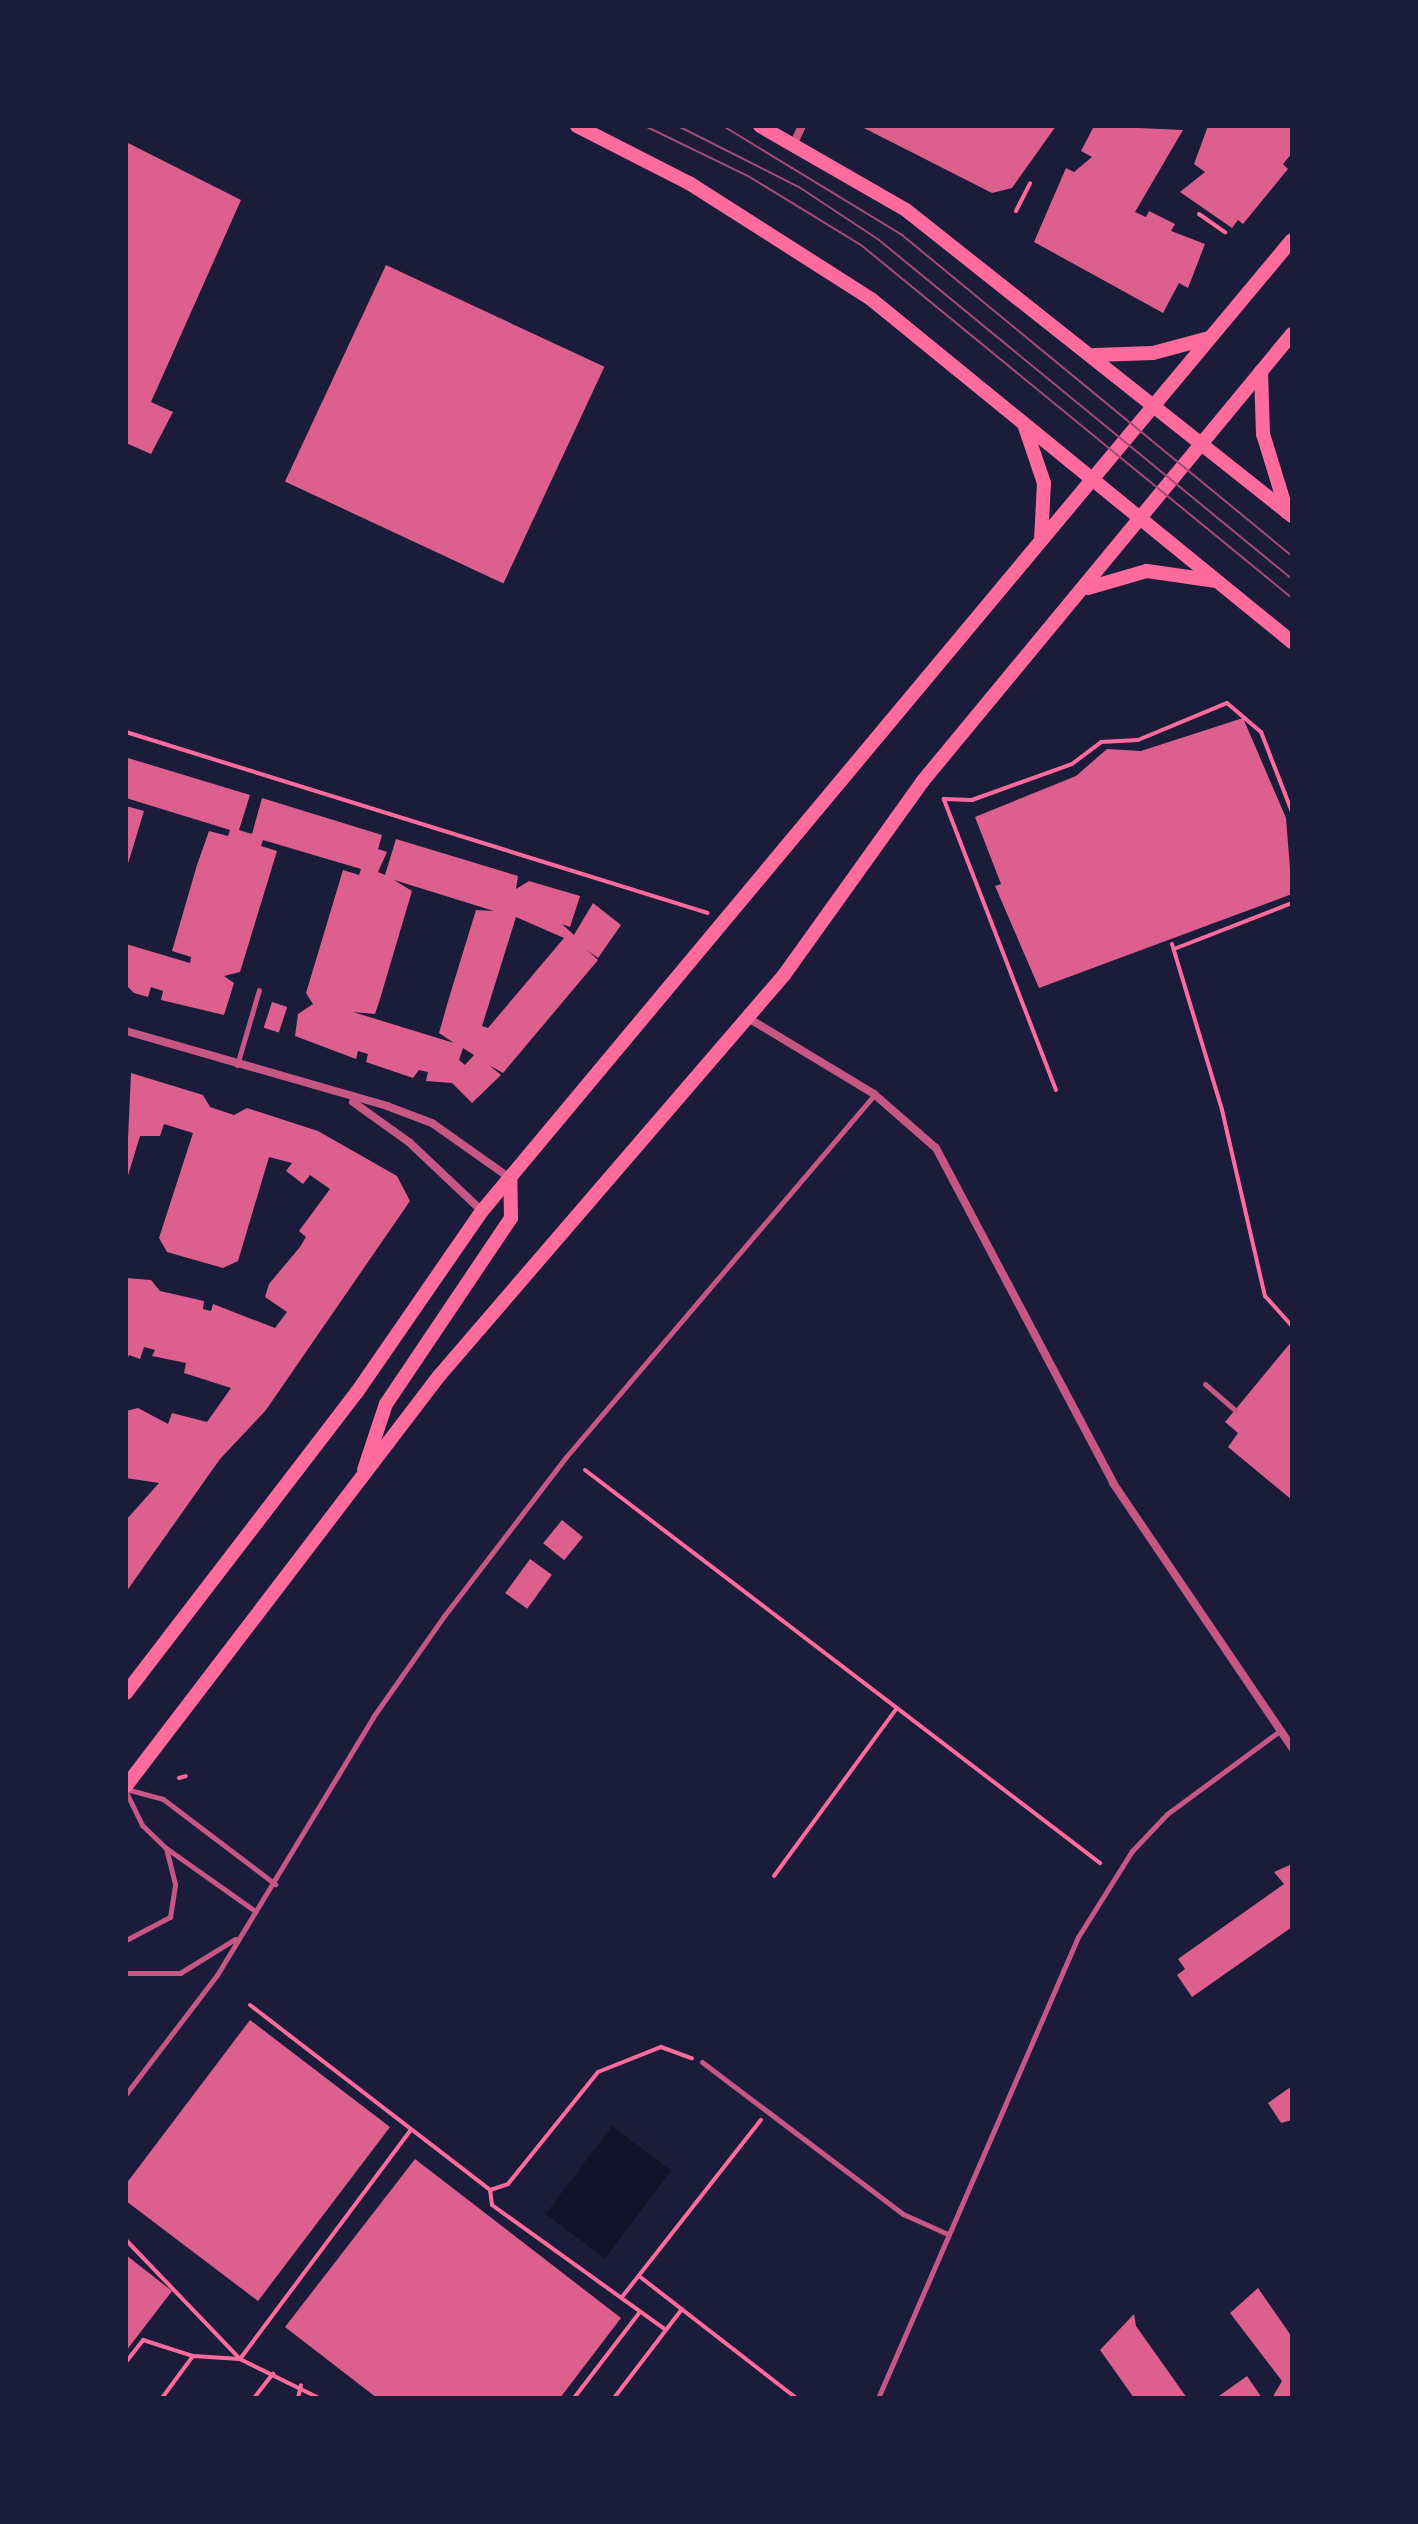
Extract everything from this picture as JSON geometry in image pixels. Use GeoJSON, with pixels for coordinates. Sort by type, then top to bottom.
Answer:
{"type":"FeatureCollection","features":[{"type":"Feature","properties":{"kind":"main road"},"geometry":{"type":"LineString","coordinates":[[577,126],[803,252],[1093,477],[1292,642]]}},
{"type":"Feature","properties":{"kind":"main road"},"geometry":{"type":"LineString","coordinates":[[760,126],[906,210],[1095,355],[1152,405],[1289,514]]}},
{"type":"Feature","properties":{"kind":"main road"},"geometry":{"type":"LineString","coordinates":[[126,1693],[357,1392],[482,1211],[1292,240]]}},
{"type":"Feature","properties":{"kind":"main road"},"geometry":{"type":"LineString","coordinates":[[126,1789],[476,1330],[748,1018],[922,782],[1088,588],[1292,334]]}},
{"type":"Feature","properties":{"kind":"main road"},"geometry":{"type":"LineString","coordinates":[[1095,355],[1153,353],[1209,338]]}},
{"type":"Feature","properties":{"kind":"main road"},"geometry":{"type":"LineString","coordinates":[[1261,371],[1263,434],[1289,514]]}},
{"type":"Feature","properties":{"kind":"main road"},"geometry":{"type":"LineString","coordinates":[[1022,421],[1042,467],[1041,540]]}},
{"type":"Feature","properties":{"kind":"main road"},"geometry":{"type":"LineString","coordinates":[[1088,588],[1147,571],[1222,582]]}},
{"type":"Feature","properties":{"kind":"main road"},"geometry":{"type":"LineString","coordinates":[[357,1489],[386,1404],[511,1218],[510,1179]]}},
{"type":"Feature","properties":{"kind":"street"},"geometry":{"type":"LineString","coordinates":[[794,143],[802,126]]}},
{"type":"Feature","properties":{"kind":"street"},"geometry":{"type":"LineString","coordinates":[[748,1018],[874,1094],[936,1148],[1113,1483],[1292,1747]]}},
{"type":"Feature","properties":{"kind":"street"},"geometry":{"type":"LineString","coordinates":[[126,1031],[432,1123],[510,1179]]}},
{"type":"Feature","properties":{"kind":"street"},"geometry":{"type":"LineString","coordinates":[[352,1101],[410,1143],[482,1211]]}},
{"type":"Feature","properties":{"kind":"lane"},"geometry":{"type":"LineString","coordinates":[[237,1066],[259,990]]}},
{"type":"Feature","properties":{"kind":"lane"},"geometry":{"type":"LineString","coordinates":[[126,2094],[217,1975],[236,1938],[275,1884],[373,1717],[493,1551],[874,1094]]}},
{"type":"Feature","properties":{"kind":"lane"},"geometry":{"type":"LineString","coordinates":[[1205,1384],[1235,1410]]}},
{"type":"Feature","properties":{"kind":"lane"},"geometry":{"type":"LineString","coordinates":[[878,2398],[1047,2001],[1115,1875],[1167,1814],[1281,1730]]}},
{"type":"Feature","properties":{"kind":"lane"},"geometry":{"type":"LineString","coordinates":[[126,1789],[163,1799],[275,1884]]}},
{"type":"Feature","properties":{"kind":"lane"},"geometry":{"type":"LineString","coordinates":[[126,1789],[142,1825],[166,1848],[255,1911]]}},
{"type":"Feature","properties":{"kind":"lane"},"geometry":{"type":"LineString","coordinates":[[126,1940],[170,1917],[175,1893],[166,1848]]}},
{"type":"Feature","properties":{"kind":"lane"},"geometry":{"type":"LineString","coordinates":[[126,1973],[180,1973],[236,1938]]}},
{"type":"Feature","properties":{"kind":"lane"},"geometry":{"type":"LineString","coordinates":[[702,2062],[903,2214],[948,2234]]}},
{"type":"Feature","properties":{"kind":"path"},"geometry":{"type":"LineString","coordinates":[[1016,211],[1030,183]]}},
{"type":"Feature","properties":{"kind":"path"},"geometry":{"type":"LineString","coordinates":[[1199,214],[1225,232]]}},
{"type":"Feature","properties":{"kind":"path"},"geometry":{"type":"LineString","coordinates":[[1056,1090],[944,799],[972,800],[1072,764],[1101,742],[1138,740],[1227,703],[1261,732],[1292,812]]}},
{"type":"Feature","properties":{"kind":"path"},"geometry":{"type":"LineString","coordinates":[[126,732],[727,919]]}},
{"type":"Feature","properties":{"kind":"path"},"geometry":{"type":"LineString","coordinates":[[1292,903],[1173,946],[1222,1110],[1265,1296],[1292,1326]]}},
{"type":"Feature","properties":{"kind":"path"},"geometry":{"type":"LineString","coordinates":[[585,1470],[1100,1863]]}},
{"type":"Feature","properties":{"kind":"path"},"geometry":{"type":"LineString","coordinates":[[774,1876],[897,1708]]}},
{"type":"Feature","properties":{"kind":"path"},"geometry":{"type":"LineString","coordinates":[[179,1778],[186,1776]]}},
{"type":"Feature","properties":{"kind":"path"},"geometry":{"type":"LineString","coordinates":[[250,2005],[490,2190],[492,2205],[605,2293],[622,2297],[666,2330]]}},
{"type":"Feature","properties":{"kind":"path"},"geometry":{"type":"LineString","coordinates":[[490,2190],[508,2184],[598,2072],[661,2047],[702,2062]]}},
{"type":"Feature","properties":{"kind":"path"},"geometry":{"type":"LineString","coordinates":[[622,2297],[767,2111]]}},
{"type":"Feature","properties":{"kind":"path"},"geometry":{"type":"LineString","coordinates":[[240,2359],[411,2129]]}},
{"type":"Feature","properties":{"kind":"path"},"geometry":{"type":"LineString","coordinates":[[126,2240],[240,2359]]}},
{"type":"Feature","properties":{"kind":"path"},"geometry":{"type":"LineString","coordinates":[[639,2276],[796,2398]]}},
{"type":"Feature","properties":{"kind":"path"},"geometry":{"type":"LineString","coordinates":[[614,2398],[682,2309]]}},
{"type":"Feature","properties":{"kind":"path"},"geometry":{"type":"LineString","coordinates":[[574,2398],[640,2312]]}},
{"type":"Feature","properties":{"kind":"path"},"geometry":{"type":"LineString","coordinates":[[126,2362],[143,2340],[193,2356],[240,2359],[301,2385],[319,2398]]}},
{"type":"Feature","properties":{"kind":"path"},"geometry":{"type":"LineString","coordinates":[[162,2398],[193,2356]]}},
{"type":"Feature","properties":{"kind":"path"},"geometry":{"type":"LineString","coordinates":[[254,2398],[273,2374]]}},
{"type":"Feature","properties":{"kind":"path"},"geometry":{"type":"LineString","coordinates":[[298,2398],[301,2385]]}},
{"type":"Feature","properties":{"kind":"shaded area"},"geometry":{"type":"Polygon","coordinates":[[[612,2126],[671,2171],[605,2258],[546,2214],[612,2126]]]}},
{"type":"Feature","properties":{"kind":"building"},"geometry":{"type":"Polygon","coordinates":[[[860,126],[1056,126],[1012,188],[992,193],[860,126]]]}},
{"type":"Feature","properties":{"kind":"building"},"geometry":{"type":"Polygon","coordinates":[[[1094,126],[1183,130],[1135,212],[1146,217],[1149,211],[1175,224],[1171,231],[1205,244],[1188,288],[1179,283],[1163,313],[1034,242],[1066,168],[1074,172],[1092,157],[1081,151],[1094,126]]]}},
{"type":"Feature","properties":{"kind":"building"},"geometry":{"type":"Polygon","coordinates":[[[1208,126],[1292,126],[1292,153],[1283,164],[1288,169],[1243,224],[1238,220],[1232,228],[1180,192],[1205,172],[1194,164],[1208,126]]]}},
{"type":"Feature","properties":{"kind":"building"},"geometry":{"type":"Polygon","coordinates":[[[126,142],[241,200],[151,402],[173,412],[151,454],[126,443],[126,142]]]}},
{"type":"Feature","properties":{"kind":"building"},"geometry":{"type":"Polygon","coordinates":[[[386,265],[604,367],[503,583],[285,482],[386,265]]]}},
{"type":"Feature","properties":{"kind":"building"},"geometry":{"type":"Polygon","coordinates":[[[1243,718],[1286,818],[1292,894],[1039,988],[995,886],[1001,884],[975,817],[1076,776],[1107,749],[1141,751],[1243,718]]]}},
{"type":"Feature","properties":{"kind":"building"},"geometry":{"type":"Polygon","coordinates":[[[128,758],[250,795],[239,830],[252,834],[262,798],[382,835],[378,849],[387,852],[378,872],[385,875],[396,839],[518,876],[516,889],[529,881],[580,896],[570,927],[562,924],[574,935],[593,903],[621,925],[598,958],[587,950],[598,960],[503,1073],[489,1065],[501,1075],[472,1103],[452,1083],[426,1081],[428,1072],[419,1070],[413,1078],[366,1062],[368,1054],[358,1051],[356,1059],[295,1036],[298,1014],[313,1004],[306,993],[343,870],[359,875],[361,869],[263,840],[261,846],[277,851],[240,972],[224,976],[234,983],[224,1015],[161,1000],[163,991],[151,987],[148,997],[134,993],[126,985],[126,944],[190,963],[191,957],[172,951],[197,865],[209,831],[228,836],[230,830],[126,798],[128,758]],[[394,880],[412,891],[380,999],[375,1014],[353,1012],[454,1043],[439,1033],[449,998],[476,910],[494,911],[394,880]],[[516,917],[482,1026],[488,1028],[564,938],[516,917]],[[463,1048],[459,1060],[465,1065],[474,1055],[463,1048]]]}},
{"type":"Feature","properties":{"kind":"building"},"geometry":{"type":"Polygon","coordinates":[[[126,806],[144,811],[127,867],[126,867],[126,806]]]}},
{"type":"Feature","properties":{"kind":"building"},"geometry":{"type":"Polygon","coordinates":[[[272,1002],[287,1007],[279,1033],[264,1028],[272,1002]]]}},
{"type":"Feature","properties":{"kind":"building"},"geometry":{"type":"Polygon","coordinates":[[[131,1073],[203,1095],[210,1107],[234,1115],[247,1108],[318,1131],[397,1176],[410,1201],[266,1410],[220,1459],[126,1592],[126,1520],[159,1483],[126,1478],[126,1411],[138,1408],[168,1424],[172,1413],[207,1422],[231,1388],[184,1373],[186,1363],[152,1356],[155,1350],[144,1347],[140,1359],[129,1355],[126,1362],[126,1278],[151,1280],[160,1291],[204,1301],[203,1309],[211,1311],[213,1304],[275,1328],[287,1312],[265,1297],[269,1284],[300,1247],[306,1237],[299,1231],[330,1189],[310,1175],[303,1184],[286,1171],[292,1163],[269,1157],[238,1261],[223,1268],[167,1252],[159,1238],[193,1133],[164,1124],[160,1136],[140,1136],[126,1182],[131,1073]]]}},
{"type":"Feature","properties":{"kind":"building"},"geometry":{"type":"Polygon","coordinates":[[[1292,1341],[1292,1500],[1228,1447],[1238,1433],[1225,1422],[1292,1341]]]}},
{"type":"Feature","properties":{"kind":"building"},"geometry":{"type":"Polygon","coordinates":[[[562,1520],[583,1537],[564,1560],[543,1543],[562,1520]]]}},
{"type":"Feature","properties":{"kind":"building"},"geometry":{"type":"Polygon","coordinates":[[[530,1559],[552,1575],[527,1609],[505,1593],[530,1559]]]}},
{"type":"Feature","properties":{"kind":"building"},"geometry":{"type":"Polygon","coordinates":[[[1292,1864],[1292,1927],[1192,1997],[1177,1975],[1185,1969],[1178,1959],[1284,1884],[1274,1872],[1292,1864]]]}},
{"type":"Feature","properties":{"kind":"building"},"geometry":{"type":"Polygon","coordinates":[[[250,2020],[390,2127],[258,2301],[126,2201],[126,2184],[250,2020]]]}},
{"type":"Feature","properties":{"kind":"building"},"geometry":{"type":"Polygon","coordinates":[[[1292,2086],[1292,2120],[1281,2123],[1268,2103],[1292,2086]]]}},
{"type":"Feature","properties":{"kind":"building"},"geometry":{"type":"Polygon","coordinates":[[[415,2159],[621,2318],[560,2398],[377,2398],[285,2327],[415,2159]]]}},
{"type":"Feature","properties":{"kind":"building"},"geometry":{"type":"Polygon","coordinates":[[[126,2255],[172,2291],[126,2351],[126,2255]]]}},
{"type":"Feature","properties":{"kind":"building"},"geometry":{"type":"Polygon","coordinates":[[[1258,2288],[1292,2337],[1292,2398],[1272,2398],[1282,2381],[1230,2313],[1258,2288]]]}},
{"type":"Feature","properties":{"kind":"building"},"geometry":{"type":"Polygon","coordinates":[[[1134,2314],[1136,2326],[1187,2398],[1134,2398],[1100,2350],[1134,2314]]]}},
{"type":"Feature","properties":{"kind":"building"},"geometry":{"type":"Polygon","coordinates":[[[1247,2376],[1262,2398],[1220,2398],[1219,2396],[1247,2376]]]}},
{"type":"Feature","properties":{"kind":"tram line"},"geometry":{"type":"LineString","coordinates":[[645,126],[748,176],[861,245],[1292,598]]}},
{"type":"Feature","properties":{"kind":"tram line"},"geometry":{"type":"LineString","coordinates":[[678,126],[799,187],[879,240],[1292,579]]}},
{"type":"Feature","properties":{"kind":"tram line"},"geometry":{"type":"LineString","coordinates":[[723,126],[902,235],[1292,556]]}}]}
